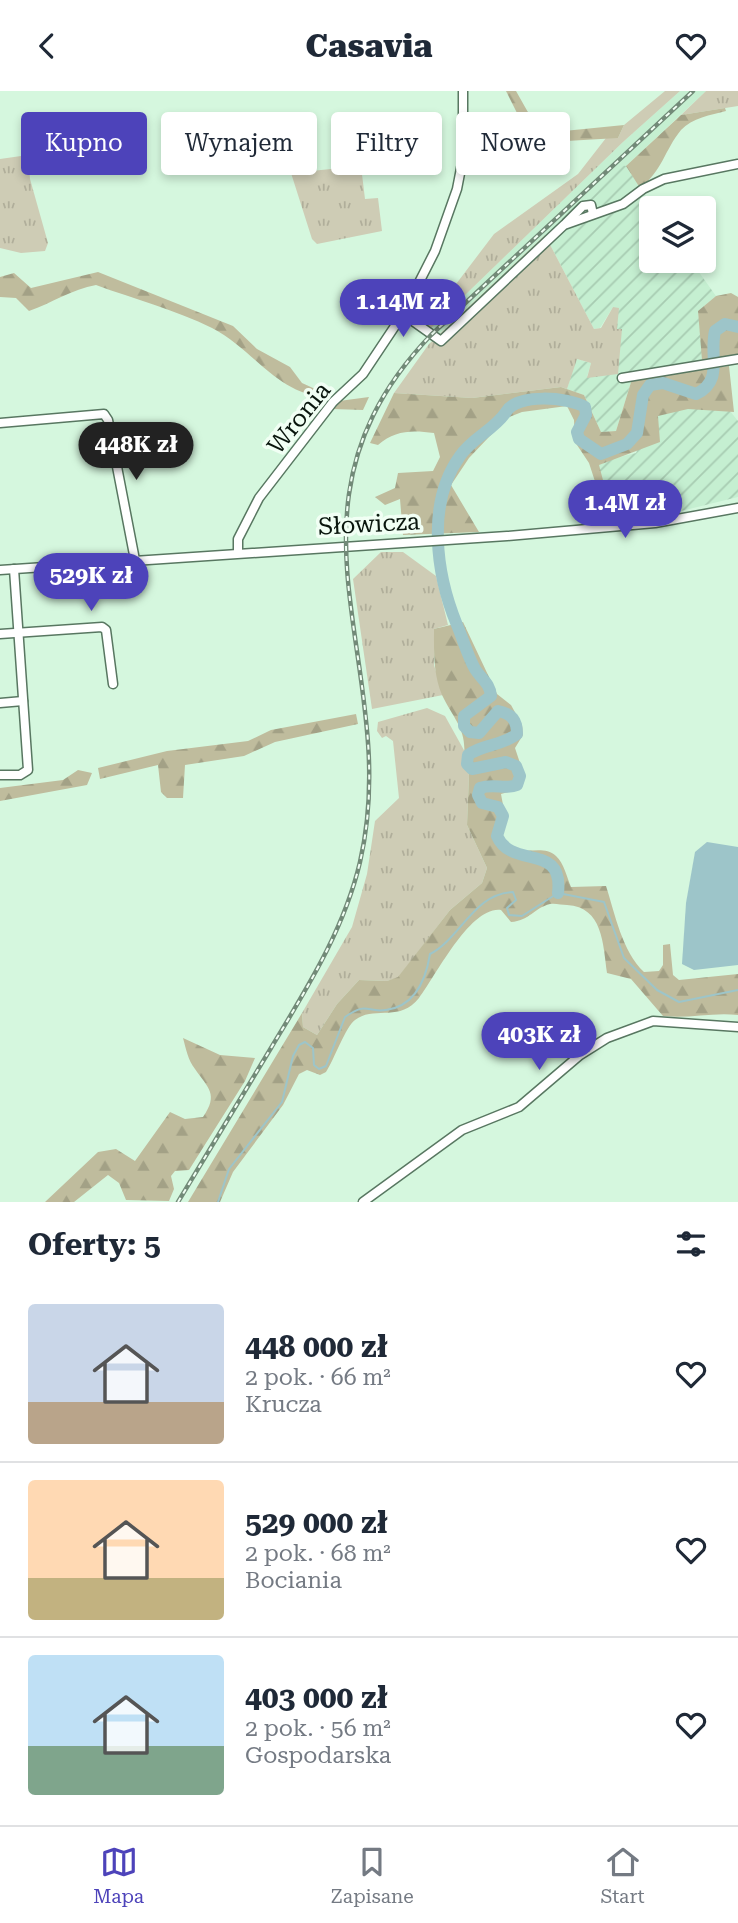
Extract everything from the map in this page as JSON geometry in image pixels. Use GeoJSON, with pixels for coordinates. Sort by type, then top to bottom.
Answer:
{"type":"FeatureCollection","features":[{"type":"Feature","properties":{"kind":"street","name":"Wronia"},"geometry":{"type":"LineString","coordinates":[[238,553],[238,539],[259,499],[333,401],[363,374],[403,314],[435,251],[457,189],[463,158],[463,91]]}},
{"type":"Feature","properties":{"kind":"street"},"geometry":{"type":"LineString","coordinates":[[403,314],[441,341],[564,225],[623,204],[643,189],[664,179],[738,164]]}},
{"type":"Feature","properties":{"kind":"street"},"geometry":{"type":"LineString","coordinates":[[622,378],[738,359]]}},
{"type":"Feature","properties":{"kind":"street"},"geometry":{"type":"LineString","coordinates":[[0,423],[104,414],[121,481],[135,561]]}},
{"type":"Feature","properties":{"kind":"street","name":"Słowicza"},"geometry":{"type":"LineString","coordinates":[[0,570],[655,523],[738,508]]}},
{"type":"Feature","properties":{"kind":"street"},"geometry":{"type":"LineString","coordinates":[[0,775],[20,775],[28,769],[14,569]]}},
{"type":"Feature","properties":{"kind":"street"},"geometry":{"type":"LineString","coordinates":[[0,634],[102,627],[106,630],[113,684]]}},
{"type":"Feature","properties":{"kind":"street"},"geometry":{"type":"LineString","coordinates":[[0,703],[23,701]]}},
{"type":"Feature","properties":{"kind":"street"},"geometry":{"type":"LineString","coordinates":[[363,1202],[462,1130],[519,1107],[580,1055],[607,1038],[653,1021],[738,1027]]}},
{"type":"Feature","properties":{"kind":"shaded area"},"geometry":{"type":"Polygon","coordinates":[[[680,91],[706,91],[626,166],[620,166],[436,337],[429,330],[623,142],[680,91]]]}},
{"type":"Feature","properties":{"kind":"shaded area"},"geometry":{"type":"Polygon","coordinates":[[[620,165],[626,166],[646,196],[639,196],[639,273],[700,273],[716,296],[698,311],[704,369],[632,379],[616,431],[601,432],[584,395],[567,389],[576,359],[591,363],[587,377],[621,329],[617,329],[613,307],[600,328],[594,329],[545,235],[620,165]]]}},
{"type":"Feature","properties":{"kind":"shaded area"},"geometry":{"type":"Polygon","coordinates":[[[718,396],[738,421],[738,497],[673,513],[609,514],[595,463],[636,453],[658,402],[718,396]]]}},
{"type":"Feature","properties":{"kind":"green space"},"geometry":{"type":"Polygon","coordinates":[[[506,91],[516,91],[528,112],[516,112],[506,91]]]}},
{"type":"Feature","properties":{"kind":"green space"},"geometry":{"type":"Polygon","coordinates":[[[665,91],[680,91],[623,142],[429,330],[421,319],[450,292],[494,234],[578,174],[606,138],[618,138],[624,125],[665,91]]]}},
{"type":"Feature","properties":{"kind":"green space"},"geometry":{"type":"Polygon","coordinates":[[[706,91],[738,91],[738,106],[681,115],[706,91]]]}},
{"type":"Feature","properties":{"kind":"green space"},"geometry":{"type":"Polygon","coordinates":[[[725,108],[726,111],[685,126],[654,174],[640,188],[626,166],[681,115],[725,108]]]}},
{"type":"Feature","properties":{"kind":"green space"},"geometry":{"type":"Polygon","coordinates":[[[624,125],[618,138],[570,141],[570,130],[624,125]]]}},
{"type":"Feature","properties":{"kind":"green space"},"geometry":{"type":"Polygon","coordinates":[[[21,156],[21,175],[30,175],[48,243],[45,251],[21,253],[0,248],[0,159],[21,156]]]}},
{"type":"Feature","properties":{"kind":"green space"},"geometry":{"type":"Polygon","coordinates":[[[331,169],[331,175],[362,175],[365,199],[378,198],[382,231],[317,244],[312,239],[292,175],[317,175],[317,170],[331,169]]]}},
{"type":"Feature","properties":{"kind":"green space"},"geometry":{"type":"Polygon","coordinates":[[[545,235],[594,329],[601,328],[613,307],[619,308],[617,329],[622,329],[618,374],[587,378],[591,363],[577,359],[567,389],[561,387],[472,398],[394,393],[429,344],[545,235]]]}},
{"type":"Feature","properties":{"kind":"green space"},"geometry":{"type":"Polygon","coordinates":[[[98,272],[233,326],[257,349],[290,367],[302,383],[313,388],[328,389],[329,398],[294,389],[212,328],[96,285],[29,311],[16,298],[0,297],[0,277],[14,273],[31,288],[98,272]]]}},
{"type":"Feature","properties":{"kind":"green space"},"geometry":{"type":"Polygon","coordinates":[[[731,293],[738,297],[738,354],[702,360],[698,311],[716,296],[731,293]]]}},
{"type":"Feature","properties":{"kind":"green space"},"geometry":{"type":"Polygon","coordinates":[[[729,366],[734,412],[688,409],[658,416],[660,442],[599,465],[609,503],[603,506],[589,463],[575,442],[574,420],[567,406],[522,412],[507,418],[469,458],[451,485],[479,532],[403,535],[400,499],[385,505],[375,497],[395,488],[398,473],[433,471],[440,457],[434,433],[404,432],[391,436],[378,445],[370,443],[394,393],[472,398],[561,387],[584,395],[601,432],[616,431],[632,379],[729,366]]]}},
{"type":"Feature","properties":{"kind":"green space"},"geometry":{"type":"Polygon","coordinates":[[[369,397],[363,410],[332,409],[339,401],[369,397]]]}},
{"type":"Feature","properties":{"kind":"green space"},"geometry":{"type":"Polygon","coordinates":[[[381,552],[403,552],[436,576],[448,625],[434,629],[434,665],[443,695],[372,709],[353,579],[381,552]]]}},
{"type":"Feature","properties":{"kind":"green space"},"geometry":{"type":"Polygon","coordinates":[[[463,622],[497,694],[511,705],[522,725],[523,735],[515,748],[525,778],[516,790],[501,794],[505,820],[501,836],[506,844],[520,851],[542,850],[556,856],[571,887],[606,886],[625,943],[644,972],[659,971],[663,965],[663,945],[670,944],[673,975],[679,980],[738,974],[738,1015],[663,1016],[631,979],[607,973],[599,929],[588,912],[579,907],[550,904],[511,922],[501,910],[489,912],[466,930],[411,1006],[355,1020],[326,1072],[320,1075],[307,1070],[299,1074],[283,1105],[233,1172],[220,1202],[188,1202],[302,1013],[303,1027],[317,1035],[337,1004],[359,980],[387,981],[398,977],[450,910],[482,883],[487,868],[467,825],[469,775],[463,762],[464,742],[459,726],[442,695],[435,662],[434,629],[463,622]]]}},
{"type":"Feature","properties":{"kind":"green space"},"geometry":{"type":"Polygon","coordinates":[[[427,708],[445,716],[465,752],[463,762],[469,775],[467,825],[487,868],[482,883],[450,910],[398,978],[387,981],[359,980],[337,1004],[317,1035],[303,1027],[302,1013],[352,927],[367,874],[375,821],[399,798],[393,741],[386,736],[382,738],[377,731],[378,722],[427,708]]]}},
{"type":"Feature","properties":{"kind":"green space"},"geometry":{"type":"Polygon","coordinates":[[[356,714],[358,724],[275,742],[244,756],[185,765],[183,798],[167,798],[161,792],[158,765],[100,779],[98,768],[167,751],[248,741],[271,730],[356,714]]]}},
{"type":"Feature","properties":{"kind":"green space"},"geometry":{"type":"Polygon","coordinates":[[[78,770],[92,773],[87,785],[0,801],[0,788],[63,780],[78,770]]]}},
{"type":"Feature","properties":{"kind":"green space"},"geometry":{"type":"Polygon","coordinates":[[[183,1038],[220,1055],[255,1058],[245,1081],[189,1170],[175,1171],[171,1176],[174,1189],[169,1201],[126,1200],[119,1183],[108,1175],[74,1202],[45,1202],[98,1152],[116,1149],[135,1161],[170,1112],[185,1119],[203,1117],[210,1102],[210,1091],[191,1062],[183,1038]]]}},
{"type":"Feature","properties":{"kind":"water"},"geometry":{"type":"Polygon","coordinates":[[[707,842],[738,847],[738,965],[694,970],[682,964],[686,903],[695,852],[707,842]]]}},
{"type":"Feature","properties":{"kind":"waterway"},"geometry":{"type":"LineString","coordinates":[[558,893],[558,877],[553,867],[504,846],[497,836],[503,816],[498,807],[482,803],[478,795],[480,788],[517,785],[520,776],[516,766],[506,762],[472,769],[467,764],[468,755],[511,738],[517,734],[517,729],[513,718],[498,711],[479,733],[470,732],[464,726],[464,716],[491,696],[487,684],[470,659],[444,584],[438,539],[442,495],[449,475],[465,450],[512,406],[531,399],[555,399],[585,407],[586,415],[577,432],[579,439],[601,454],[627,444],[637,433],[643,395],[650,385],[663,383],[696,394],[705,389],[713,375],[715,331],[725,324],[738,327]]}},
{"type":"Feature","properties":{"kind":"waterway"},"geometry":{"type":"LineString","coordinates":[[218,1202],[229,1169],[282,1102],[293,1056],[299,1045],[305,1042],[313,1048],[314,1065],[319,1069],[326,1066],[345,1017],[358,1010],[386,1010],[405,1003],[418,990],[426,973],[430,954],[451,938],[478,908],[500,894],[513,892],[516,900],[507,908],[509,915],[522,916],[558,893],[604,902],[624,958],[657,990],[679,1002],[738,990]]}},
{"type":"Feature","properties":{"kind":"railway"},"geometry":{"type":"LineString","coordinates":[[178,1202],[323,958],[344,911],[360,862],[369,791],[366,722],[349,591],[346,528],[355,464],[381,400],[431,335],[693,91]]}}]}
